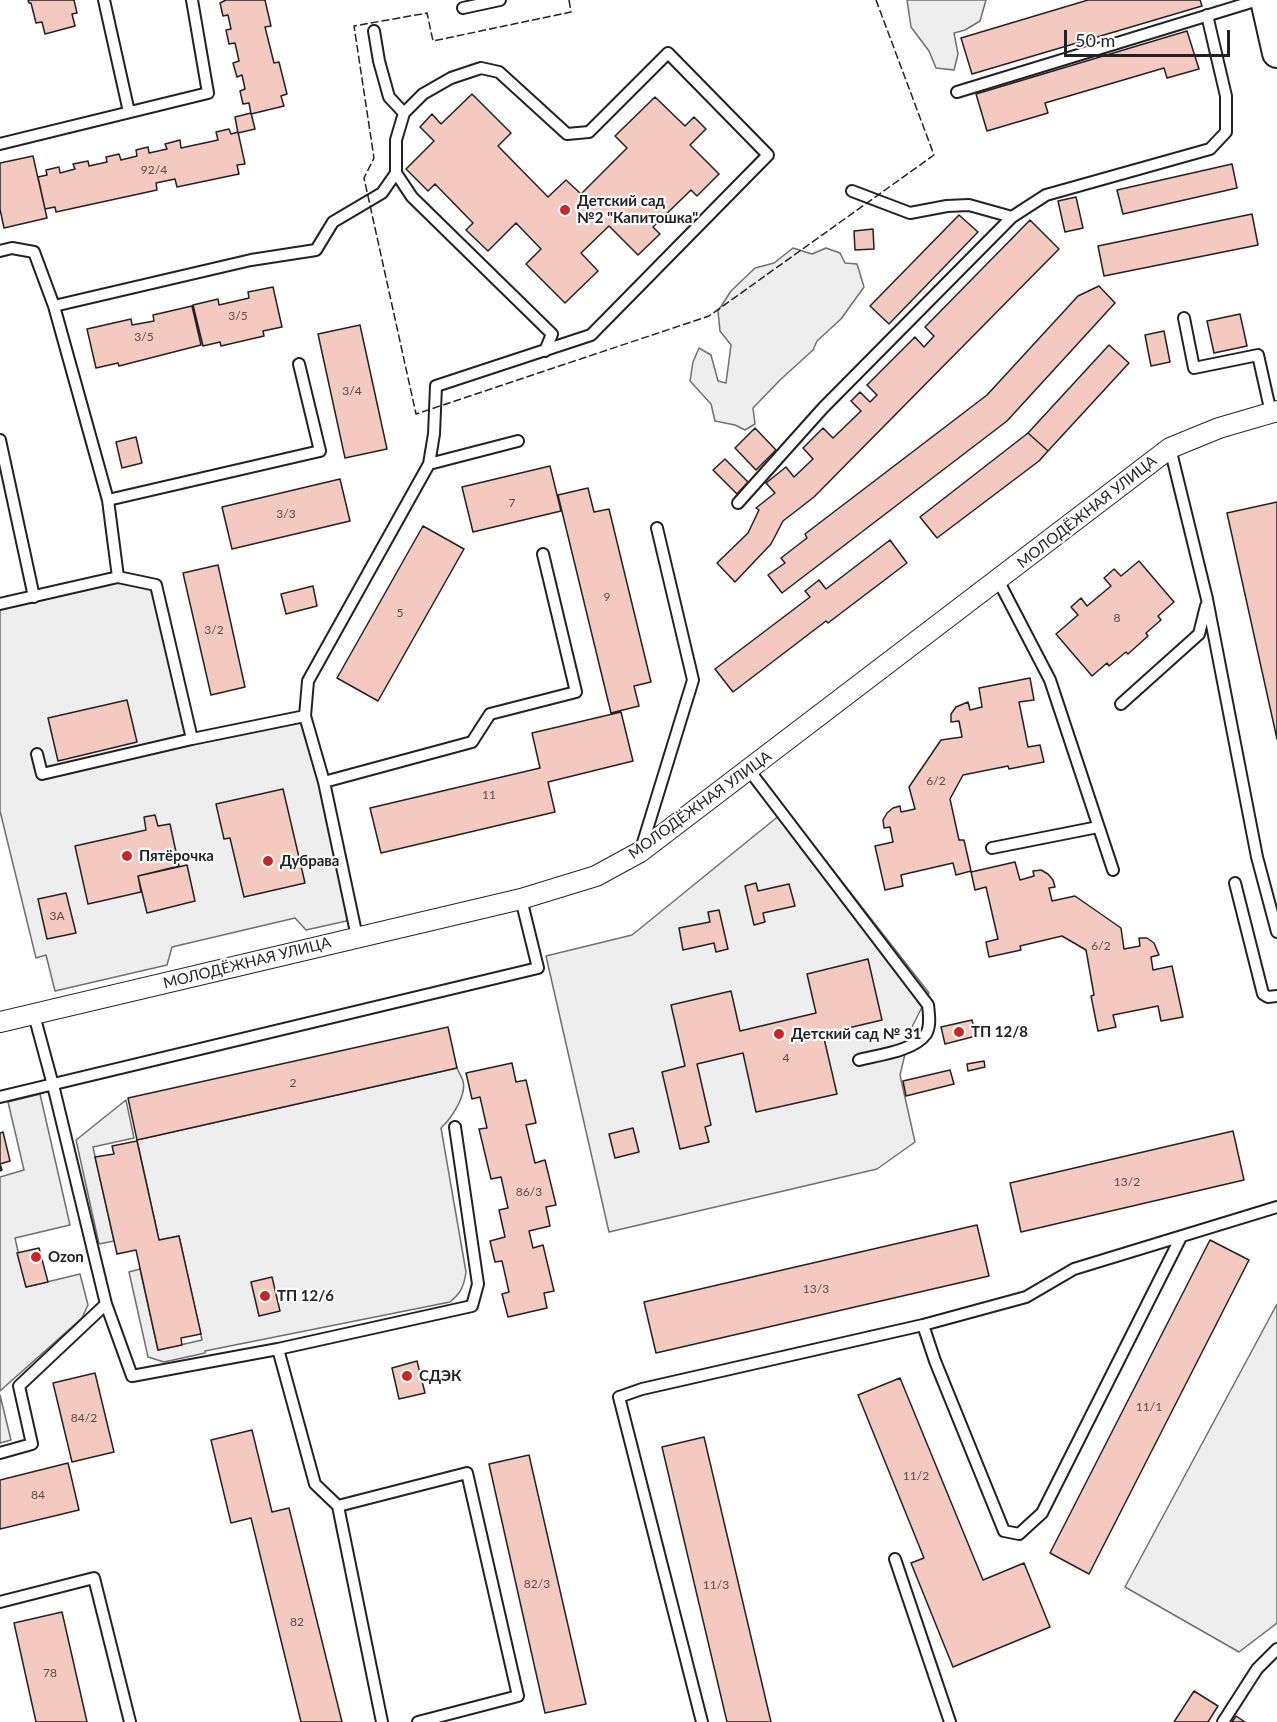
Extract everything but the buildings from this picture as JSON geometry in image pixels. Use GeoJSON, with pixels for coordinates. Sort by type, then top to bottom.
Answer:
{"type":"FeatureCollection","features":[{"type":"Feature","properties":{"kind":"main road"},"geometry":{"type":"LineString","coordinates":[[1265,0],[1277,53]]}},
{"type":"Feature","properties":{"kind":"street","name":"МОЛОДЁЖНАЯ УЛИЦА"},"geometry":{"type":"LineString","coordinates":[[0,1022],[521,899],[596,876],[640,852],[1170,448],[1219,428],[1274,412]]}},
{"type":"Feature","properties":{"kind":"lane"},"geometry":{"type":"LineString","coordinates":[[104,0],[129,112]]}},
{"type":"Feature","properties":{"kind":"lane"},"geometry":{"type":"LineString","coordinates":[[0,144],[208,93],[192,0]]}},
{"type":"Feature","properties":{"kind":"lane"},"geometry":{"type":"LineString","coordinates":[[463,8],[500,0]]}},
{"type":"Feature","properties":{"kind":"lane"},"geometry":{"type":"LineString","coordinates":[[957,92],[1258,0]]}},
{"type":"Feature","properties":{"kind":"lane"},"geometry":{"type":"LineString","coordinates":[[738,503],[824,408],[1012,217],[1046,195],[1210,149],[1226,132],[1226,96],[1207,15]]}},
{"type":"Feature","properties":{"kind":"lane"},"geometry":{"type":"LineString","coordinates":[[374,31],[389,97],[404,113]]}},
{"type":"Feature","properties":{"kind":"lane"},"geometry":{"type":"LineString","coordinates":[[357,937],[324,782],[304,716],[308,681],[429,464],[434,434],[436,386],[545,351],[591,335],[768,155],[668,53],[589,132],[567,134],[499,72],[482,68],[451,78],[423,94],[404,113],[396,140],[396,172],[412,197],[552,334],[545,351]]}},
{"type":"Feature","properties":{"kind":"lane"},"geometry":{"type":"LineString","coordinates":[[54,306],[252,260],[316,250],[333,222],[381,193],[396,172]]}},
{"type":"Feature","properties":{"kind":"lane"},"geometry":{"type":"LineString","coordinates":[[852,192],[910,213],[947,206],[969,205],[1012,217]]}},
{"type":"Feature","properties":{"kind":"lane"},"geometry":{"type":"LineString","coordinates":[[0,251],[12,248],[34,252],[54,306],[108,500],[118,577]]}},
{"type":"Feature","properties":{"kind":"lane"},"geometry":{"type":"LineString","coordinates":[[1184,318],[1194,368],[1258,355],[1274,412]]}},
{"type":"Feature","properties":{"kind":"lane"},"geometry":{"type":"LineString","coordinates":[[108,500],[320,451],[299,364]]}},
{"type":"Feature","properties":{"kind":"lane"},"geometry":{"type":"LineString","coordinates":[[0,440],[34,597]]}},
{"type":"Feature","properties":{"kind":"lane"},"geometry":{"type":"LineString","coordinates":[[429,464],[518,441]]}},
{"type":"Feature","properties":{"kind":"lane"},"geometry":{"type":"LineString","coordinates":[[1170,448],[1207,600],[1257,857],[1277,932]]}},
{"type":"Feature","properties":{"kind":"lane"},"geometry":{"type":"LineString","coordinates":[[640,852],[693,680],[657,528]]}},
{"type":"Feature","properties":{"kind":"lane"},"geometry":{"type":"LineString","coordinates":[[324,782],[472,742],[490,714],[576,692],[543,554]]}},
{"type":"Feature","properties":{"kind":"lane"},"geometry":{"type":"LineString","coordinates":[[0,604],[118,577],[156,585],[192,739]]}},
{"type":"Feature","properties":{"kind":"lane"},"geometry":{"type":"LineString","coordinates":[[998,580],[1050,680],[1113,870]]}},
{"type":"Feature","properties":{"kind":"lane"},"geometry":{"type":"LineString","coordinates":[[1121,704],[1199,634],[1207,600]]}},
{"type":"Feature","properties":{"kind":"lane"},"geometry":{"type":"LineString","coordinates":[[37,754],[42,774],[304,716]]}},
{"type":"Feature","properties":{"kind":"lane"},"geometry":{"type":"LineString","coordinates":[[749,770],[928,1005],[930,1018],[928,1032],[920,1040],[897,1051],[860,1060]]}},
{"type":"Feature","properties":{"kind":"lane"},"geometry":{"type":"LineString","coordinates":[[992,848],[1098,827]]}},
{"type":"Feature","properties":{"kind":"lane"},"geometry":{"type":"LineString","coordinates":[[1234,883],[1263,994],[1268,997],[1277,996]]}},
{"type":"Feature","properties":{"kind":"lane"},"geometry":{"type":"LineString","coordinates":[[0,1097],[538,968],[521,899]]}},
{"type":"Feature","properties":{"kind":"lane"},"geometry":{"type":"LineString","coordinates":[[34,1015],[106,1304],[132,1376],[278,1349],[472,1306],[478,1284],[455,1127]]}},
{"type":"Feature","properties":{"kind":"lane"},"geometry":{"type":"LineString","coordinates":[[702,1722],[619,1397],[642,1389],[923,1325],[1026,1297],[1074,1269],[1277,1207]]}},
{"type":"Feature","properties":{"kind":"lane"},"geometry":{"type":"LineString","coordinates":[[923,1325],[935,1361],[1004,1531],[1019,1534],[1042,1513],[1181,1237]]}},
{"type":"Feature","properties":{"kind":"lane"},"geometry":{"type":"LineString","coordinates":[[0,1453],[32,1444],[19,1386],[106,1304]]}},
{"type":"Feature","properties":{"kind":"lane"},"geometry":{"type":"LineString","coordinates":[[278,1349],[315,1484],[338,1506],[382,1722]]}},
{"type":"Feature","properties":{"kind":"lane"},"geometry":{"type":"LineString","coordinates":[[338,1506],[467,1473],[518,1696],[418,1722]]}},
{"type":"Feature","properties":{"kind":"lane"},"geometry":{"type":"LineString","coordinates":[[895,1559],[950,1722]]}},
{"type":"Feature","properties":{"kind":"lane"},"geometry":{"type":"LineString","coordinates":[[0,1602],[94,1578],[130,1722]]}},
{"type":"Feature","properties":{"kind":"lane"},"geometry":{"type":"LineString","coordinates":[[1223,1722],[1257,1670],[1277,1649]]}},
{"type":"Feature","properties":{"kind":"shaded area"},"geometry":{"type":"Polygon","coordinates":[[[907,0],[986,0],[980,21],[965,30],[954,33],[958,54],[954,70],[936,68],[929,51],[911,27],[907,0]]]}},
{"type":"Feature","properties":{"kind":"shaded area"},"geometry":{"type":"Polygon","coordinates":[[[793,248],[812,254],[826,248],[840,253],[845,263],[857,264],[864,287],[841,319],[817,341],[813,350],[753,408],[755,424],[745,430],[735,425],[715,421],[711,404],[690,381],[693,362],[699,348],[711,355],[718,381],[726,383],[731,345],[720,331],[718,311],[731,291],[755,268],[774,263],[793,248]]]}},
{"type":"Feature","properties":{"kind":"shaded area"},"geometry":{"type":"Polygon","coordinates":[[[118,577],[156,585],[192,739],[305,716],[351,920],[306,930],[295,918],[172,947],[167,965],[55,991],[46,955],[36,958],[0,811],[0,605],[118,577]]]}},
{"type":"Feature","properties":{"kind":"shaded area","name":"Детский сад № 31"},"geometry":{"type":"Polygon","coordinates":[[[786,810],[929,993],[911,1029],[900,1075],[915,1142],[877,1169],[609,1232],[546,956],[632,935],[786,810]]]}},
{"type":"Feature","properties":{"kind":"shaded area"},"geometry":{"type":"Polygon","coordinates":[[[457,1068],[463,1081],[463,1093],[453,1113],[441,1128],[466,1272],[461,1289],[454,1299],[450,1302],[205,1351],[205,1353],[164,1362],[148,1357],[129,1272],[140,1269],[158,1350],[202,1340],[179,1236],[159,1240],[137,1140],[457,1068]]]}},
{"type":"Feature","properties":{"kind":"shaded area"},"geometry":{"type":"Polygon","coordinates":[[[40,1094],[70,1225],[15,1238],[26,1287],[80,1274],[88,1305],[82,1318],[0,1391],[0,1177],[24,1170],[8,1102],[40,1094]]]}},
{"type":"Feature","properties":{"kind":"shaded area"},"geometry":{"type":"Polygon","coordinates":[[[126,1100],[134,1138],[93,1147],[114,1241],[99,1244],[76,1140],[126,1100]]]}},
{"type":"Feature","properties":{"kind":"shaded area"},"geometry":{"type":"Polygon","coordinates":[[[1277,1304],[1277,1623],[1239,1652],[1125,1587],[1277,1304]]]}},
{"type":"Feature","properties":{"kind":"shaded area"},"geometry":{"type":"Polygon","coordinates":[[[0,1395],[11,1440],[0,1443],[0,1395]]]}},
{"type":"Feature","properties":{"kind":"fence"},"geometry":{"type":"LineString","coordinates":[[569,0],[571,12],[433,41],[427,13],[354,26],[374,158],[364,178],[416,414],[709,316],[934,155],[876,0]]}},
{"type":"Feature","properties":{"kind":"place","name":"Детский сад №2 \"Капитошка\""},"geometry":{"type":"Point","coordinates":[565,210]}},
{"type":"Feature","properties":{"kind":"place","name":"Пятёрочка"},"geometry":{"type":"Point","coordinates":[127,856]}},
{"type":"Feature","properties":{"kind":"place","name":"Дубрава"},"geometry":{"type":"Point","coordinates":[268,861]}},
{"type":"Feature","properties":{"kind":"place","name":"ТП 12/8"},"geometry":{"type":"Point","coordinates":[959,1032]}},
{"type":"Feature","properties":{"kind":"place","name":"Детский сад № 31"},"geometry":{"type":"Point","coordinates":[779,1034]}},
{"type":"Feature","properties":{"kind":"place","name":"Ozon"},"geometry":{"type":"Point","coordinates":[36,1257]}},
{"type":"Feature","properties":{"kind":"place","name":"ТП 12/6"},"geometry":{"type":"Point","coordinates":[265,1296]}},
{"type":"Feature","properties":{"kind":"place","name":"СДЭК"},"geometry":{"type":"Point","coordinates":[407,1376]}}]}
